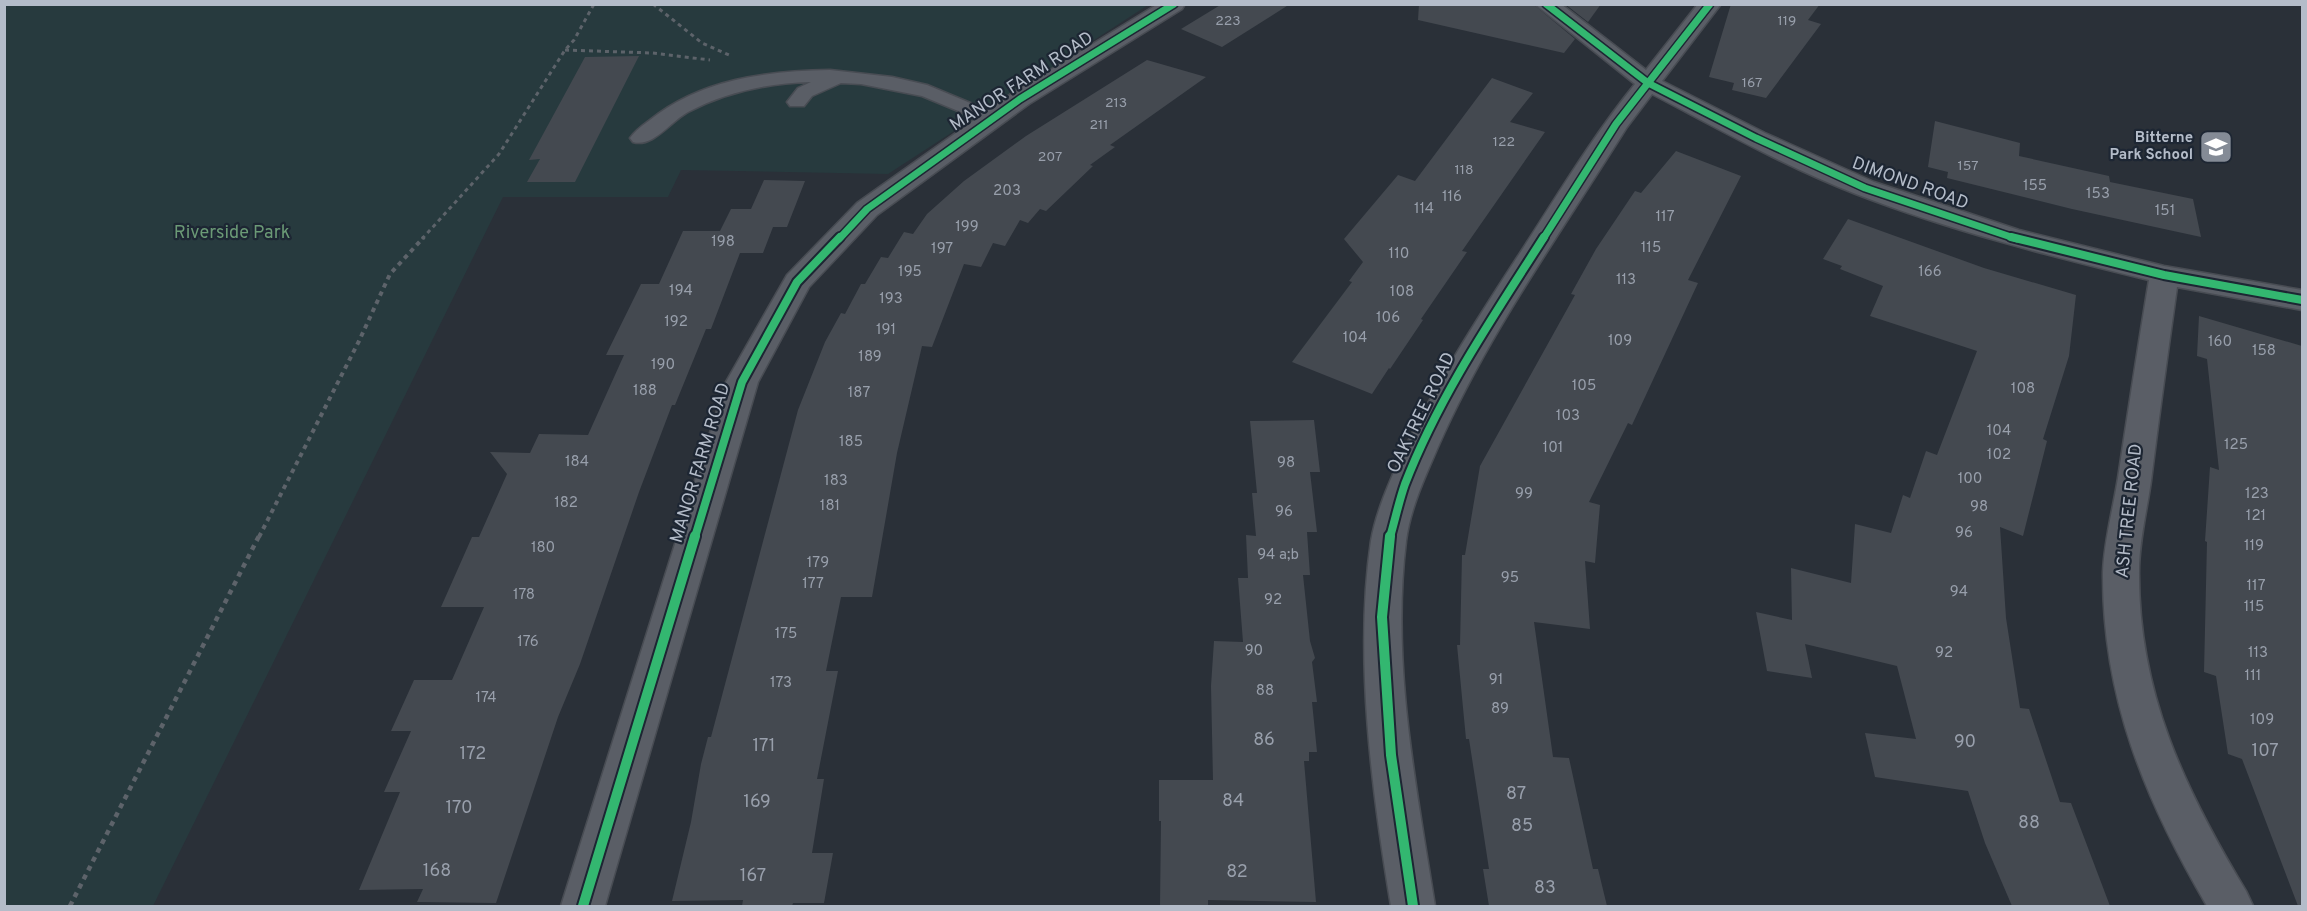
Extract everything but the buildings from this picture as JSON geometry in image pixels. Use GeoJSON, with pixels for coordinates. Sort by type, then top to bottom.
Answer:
{"type":"FeatureCollection","features":[{"type":"Feature","properties":{"kind":"street","name":"MANOR FARM ROAD"},"geometry":{"type":"LineString","coordinates":[[583,906],[742,382],[797,282],[867,210],[1020,99],[1174,4]]}},
{"type":"Feature","properties":{"kind":"street","name":"DIMOND ROAD"},"geometry":{"type":"LineString","coordinates":[[1546,4],[1648,82],[1756,138],[1865,188],[2011,237],[2164,275],[2302,300]]}},
{"type":"Feature","properties":{"kind":"street","name":"OAKTREE ROAD"},"geometry":{"type":"LineString","coordinates":[[1413,906],[1391,754],[1382,617],[1389,539],[1405,485],[1420,450],[1470,352],[1616,124],[1710,4]]}},
{"type":"Feature","properties":{"kind":"street","name":"ASH TREE ROAD"},"geometry":{"type":"LineString","coordinates":[[2164,275],[2121,570],[2128,662],[2144,728],[2190,838],[2231,906]]}},
{"type":"Feature","properties":{"kind":"lane"},"geometry":{"type":"LineString","coordinates":[[639,138],[679,109],[701,98],[782,78],[820,76],[910,87],[951,100],[992,120]]}},
{"type":"Feature","properties":{"kind":"lane"},"geometry":{"type":"LineString","coordinates":[[797,102],[805,92],[815,86],[842,77]]}},
{"type":"Feature","properties":{"kind":"lane"},"geometry":{"type":"LineString","coordinates":[[872,96],[891,89],[910,87]]}},
{"type":"Feature","properties":{"kind":"path"},"geometry":{"type":"LineString","coordinates":[[70,906],[359,341],[390,274],[499,154],[565,50],[574,40],[594,4]]}},
{"type":"Feature","properties":{"kind":"path"},"geometry":{"type":"LineString","coordinates":[[565,50],[652,53],[719,61]]}},
{"type":"Feature","properties":{"kind":"green space","name":"Riverside Park"},"geometry":{"type":"Polygon","coordinates":[[[5,5],[1148,5],[888,174],[681,170],[668,197],[503,197],[153,906],[5,906],[5,5]]]}},
{"type":"Feature","properties":{"kind":"cycle path"},"geometry":{"type":"LineString","coordinates":[[583,906],[742,382],[797,282],[867,209],[1020,99],[1174,4]]}},
{"type":"Feature","properties":{"kind":"cycle path"},"geometry":{"type":"LineString","coordinates":[[1546,4],[1648,83],[1756,138],[1865,188],[2011,237],[2164,275],[2302,300]]}},
{"type":"Feature","properties":{"kind":"cycle path"},"geometry":{"type":"LineString","coordinates":[[1413,906],[1391,755],[1382,617],[1389,539],[1405,485],[1431,427],[1470,353],[1616,124],[1710,4]]}},
{"type":"Feature","properties":{"kind":"place","name":"Bitterne Park School"},"geometry":{"type":"Point","coordinates":[2216,147]}}]}
